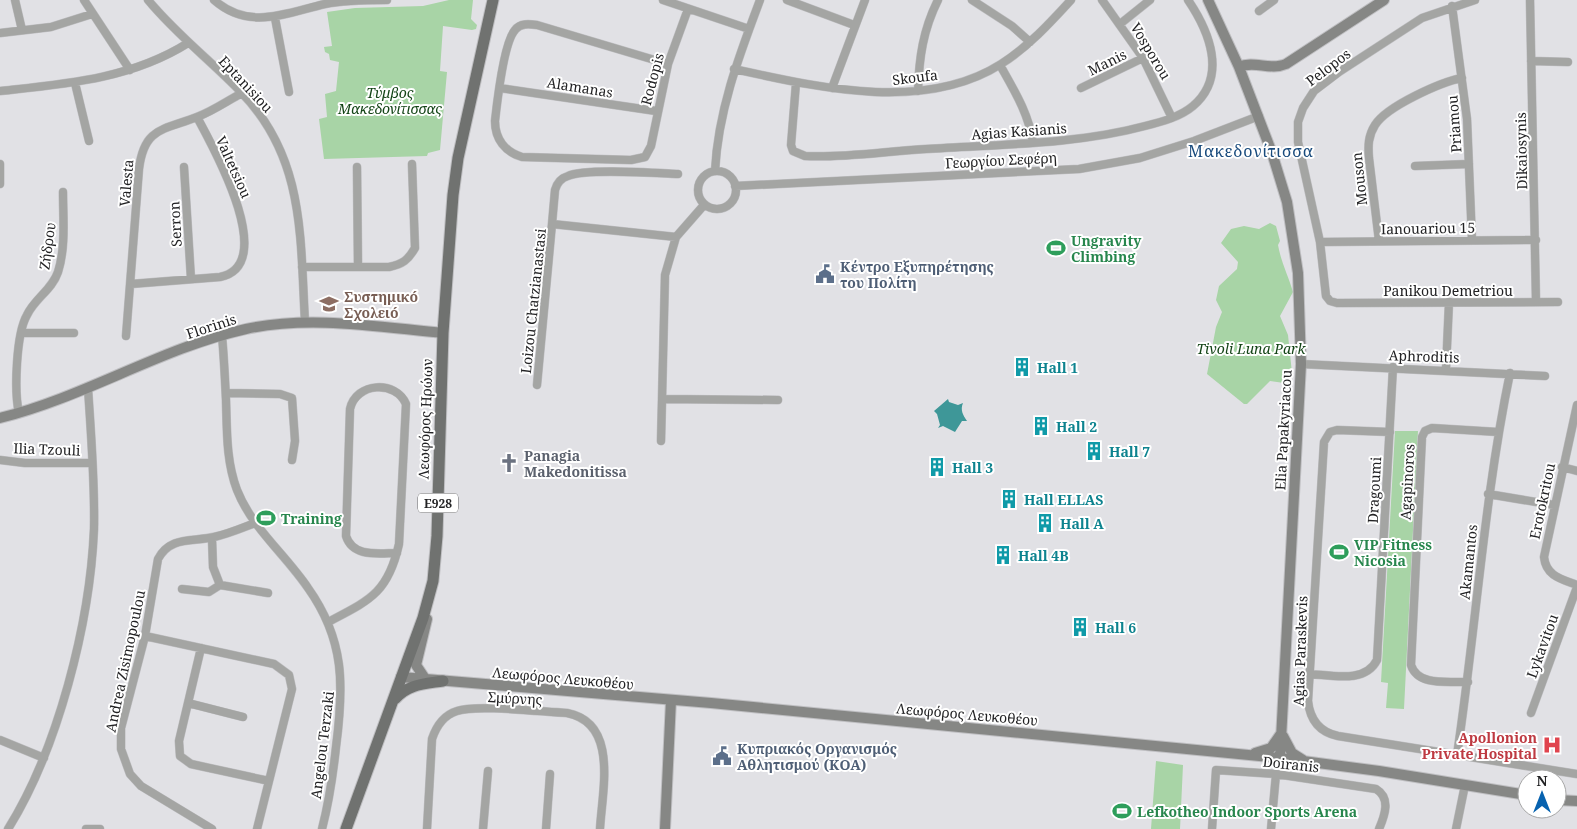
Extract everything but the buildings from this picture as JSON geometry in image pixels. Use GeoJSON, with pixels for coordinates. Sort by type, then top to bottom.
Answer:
{"type":"FeatureCollection","features":[{"type":"Feature","properties":{"kind":"main road","name":"Λεωφόρος Ηρώων"},"geometry":{"type":"LineString","coordinates":[[346,829],[425,611],[432,581],[437,536],[443,333],[452,195],[458,158],[493,0]]}},
{"type":"Feature","properties":{"kind":"main road","name":"Elia Papakyriacou"},"geometry":{"type":"LineString","coordinates":[[1208,0],[1239,67],[1259,116],[1278,171],[1293,233],[1300,300],[1301,364],[1280,758]]}},
{"type":"Feature","properties":{"kind":"main road"},"geometry":{"type":"LineString","coordinates":[[1239,67],[1250,64],[1274,67],[1286,64],[1384,0]]}},
{"type":"Feature","properties":{"kind":"main road","name":"Florinis"},"geometry":{"type":"LineString","coordinates":[[0,418],[88,388],[222,336],[270,325],[305,322],[443,333]]}},
{"type":"Feature","properties":{"kind":"main road"},"geometry":{"type":"LineString","coordinates":[[425,611],[427,622],[416,665],[426,680]]}},
{"type":"Feature","properties":{"kind":"main road","name":"Λεωφόρος Λευκοθέου"},"geometry":{"type":"LineString","coordinates":[[401,678],[671,700],[1280,758],[1517,793]]}},
{"type":"Feature","properties":{"kind":"main road"},"geometry":{"type":"LineString","coordinates":[[394,700],[405,689],[414,685],[443,681]]}},
{"type":"Feature","properties":{"kind":"main road"},"geometry":{"type":"LineString","coordinates":[[665,829],[671,700]]}},
{"type":"Feature","properties":{"kind":"main road"},"geometry":{"type":"LineString","coordinates":[[1248,755],[1271,748],[1282,732]]}},
{"type":"Feature","properties":{"kind":"main road"},"geometry":{"type":"LineString","coordinates":[[1282,732],[1290,750],[1304,761]]}},
{"type":"Feature","properties":{"kind":"street"},"geometry":{"type":"LineString","coordinates":[[15,0],[22,30]]}},
{"type":"Feature","properties":{"kind":"street"},"geometry":{"type":"LineString","coordinates":[[84,0],[130,70]]}},
{"type":"Feature","properties":{"kind":"street","name":"Eptanisiou"},"geometry":{"type":"LineString","coordinates":[[148,0],[188,43],[242,93],[273,134],[287,167],[299,210],[305,322]]}},
{"type":"Feature","properties":{"kind":"street"},"geometry":{"type":"LineString","coordinates":[[214,0],[227,10],[258,19],[275,18],[343,2],[387,0]]}},
{"type":"Feature","properties":{"kind":"street"},"geometry":{"type":"LineString","coordinates":[[663,0],[749,29]]}},
{"type":"Feature","properties":{"kind":"street"},"geometry":{"type":"LineString","coordinates":[[715,171],[720,127],[734,69],[760,0]]}},
{"type":"Feature","properties":{"kind":"street"},"geometry":{"type":"LineString","coordinates":[[788,0],[854,25]]}},
{"type":"Feature","properties":{"kind":"street"},"geometry":{"type":"LineString","coordinates":[[832,88],[854,25],[865,0]]}},
{"type":"Feature","properties":{"kind":"street"},"geometry":{"type":"LineString","coordinates":[[918,91],[919,62],[924,31],[938,0]]}},
{"type":"Feature","properties":{"kind":"street"},"geometry":{"type":"LineString","coordinates":[[972,0],[1012,26],[1030,42]]}},
{"type":"Feature","properties":{"kind":"street","name":"Skoufa"},"geometry":{"type":"LineString","coordinates":[[734,69],[832,88],[867,92],[918,91],[958,82],[1000,65],[1030,42],[1071,0]]}},
{"type":"Feature","properties":{"kind":"street","name":"Vosporou"},"geometry":{"type":"LineString","coordinates":[[1102,0],[1143,58],[1172,118]]}},
{"type":"Feature","properties":{"kind":"street"},"geometry":{"type":"LineString","coordinates":[[1120,24],[1150,0]]}},
{"type":"Feature","properties":{"kind":"street","name":"Agias Kasianis"},"geometry":{"type":"LineString","coordinates":[[796,82],[790,140],[794,151],[799,155],[812,156],[1033,143],[1109,134],[1172,118],[1188,110],[1199,100],[1208,87],[1212,73],[1212,53],[1207,33],[1188,0]]}},
{"type":"Feature","properties":{"kind":"street"},"geometry":{"type":"LineString","coordinates":[[1259,11],[1274,0]]}},
{"type":"Feature","properties":{"kind":"street","name":"Pelopos"},"geometry":{"type":"LineString","coordinates":[[1337,303],[1330,301],[1326,296],[1320,242],[1298,142],[1298,122],[1308,99],[1314,91],[1339,72],[1422,18],[1452,6],[1475,0]]}},
{"type":"Feature","properties":{"kind":"street","name":"Dikaiosynis"},"geometry":{"type":"LineString","coordinates":[[1530,0],[1536,302]]}},
{"type":"Feature","properties":{"kind":"street","name":"Priamou"},"geometry":{"type":"LineString","coordinates":[[1452,6],[1462,78],[1469,164],[1472,240]]}},
{"type":"Feature","properties":{"kind":"street","name":"Rodopis"},"geometry":{"type":"LineString","coordinates":[[500,88],[494,121],[496,133],[507,150],[514,155],[638,160],[645,157],[651,146],[656,111],[668,64],[688,9]]}},
{"type":"Feature","properties":{"kind":"street"},"geometry":{"type":"LineString","coordinates":[[0,33],[51,28],[92,14]]}},
{"type":"Feature","properties":{"kind":"street"},"geometry":{"type":"LineString","coordinates":[[275,18],[290,92]]}},
{"type":"Feature","properties":{"kind":"street"},"geometry":{"type":"LineString","coordinates":[[500,88],[511,37],[516,28],[524,25],[536,25],[668,64]]}},
{"type":"Feature","properties":{"kind":"street"},"geometry":{"type":"LineString","coordinates":[[0,91],[75,84],[130,70],[163,58],[188,43]]}},
{"type":"Feature","properties":{"kind":"street","name":"Manis"},"geometry":{"type":"LineString","coordinates":[[1081,88],[1143,58]]}},
{"type":"Feature","properties":{"kind":"street"},"geometry":{"type":"LineString","coordinates":[[1531,61],[1568,62]]}},
{"type":"Feature","properties":{"kind":"street"},"geometry":{"type":"LineString","coordinates":[[1000,65],[1017,95],[1028,120],[1033,143]]}},
{"type":"Feature","properties":{"kind":"street","name":"Mouson"},"geometry":{"type":"LineString","coordinates":[[1379,242],[1368,145],[1371,132],[1376,123],[1390,111],[1447,82],[1462,78]]}},
{"type":"Feature","properties":{"kind":"street"},"geometry":{"type":"LineString","coordinates":[[75,84],[90,142]]}},
{"type":"Feature","properties":{"kind":"street","name":"Alamanas"},"geometry":{"type":"LineString","coordinates":[[500,88],[656,111]]}},
{"type":"Feature","properties":{"kind":"street","name":"Valesta"},"geometry":{"type":"LineString","coordinates":[[126,336],[139,169],[143,146],[157,131],[197,117],[242,93]]}},
{"type":"Feature","properties":{"kind":"street","name":"Γεωργίου Σεφέρη"},"geometry":{"type":"LineString","coordinates":[[735,186],[1080,169],[1158,153],[1259,116]]}},
{"type":"Feature","properties":{"kind":"street","name":"Valtetsiou"},"geometry":{"type":"LineString","coordinates":[[131,284],[228,275],[239,263],[243,245],[243,231],[237,200],[197,117]]}},
{"type":"Feature","properties":{"kind":"street"},"geometry":{"type":"LineString","coordinates":[[0,164],[0,184]]}},
{"type":"Feature","properties":{"kind":"street"},"geometry":{"type":"LineString","coordinates":[[302,267],[390,267],[401,264],[409,258],[415,248],[412,164]]}},
{"type":"Feature","properties":{"kind":"street"},"geometry":{"type":"LineString","coordinates":[[1415,166],[1469,164]]}},
{"type":"Feature","properties":{"kind":"street","name":"Serron"},"geometry":{"type":"LineString","coordinates":[[184,167],[191,279]]}},
{"type":"Feature","properties":{"kind":"street"},"geometry":{"type":"LineString","coordinates":[[357,167],[358,267]]}},
{"type":"Feature","properties":{"kind":"street"},"geometry":{"type":"LineString","coordinates":[[715,171],[730,176],[735,186],[734,198],[727,207],[715,209],[704,205],[698,195],[699,183],[706,174],[715,171]]}},
{"type":"Feature","properties":{"kind":"street"},"geometry":{"type":"LineString","coordinates":[[552,224],[555,190],[557,184],[566,176],[584,173],[678,174]]}},
{"type":"Feature","properties":{"kind":"street","name":"Ζήδρου"},"geometry":{"type":"LineString","coordinates":[[19,413],[15,390],[22,332],[27,315],[50,288],[60,265],[63,242],[63,192]]}},
{"type":"Feature","properties":{"kind":"street"},"geometry":{"type":"LineString","coordinates":[[661,441],[665,275],[676,237],[704,205]]}},
{"type":"Feature","properties":{"kind":"street","name":"Loizou Chatzianastasi"},"geometry":{"type":"LineString","coordinates":[[537,385],[552,224],[676,237]]}},
{"type":"Feature","properties":{"kind":"street","name":"Ianouariou 15"},"geometry":{"type":"LineString","coordinates":[[1320,242],[1536,240]]}},
{"type":"Feature","properties":{"kind":"street"},"geometry":{"type":"LineString","coordinates":[[1446,370],[1449,302]]}},
{"type":"Feature","properties":{"kind":"street","name":"Panikou Demetriou"},"geometry":{"type":"LineString","coordinates":[[1337,303],[1558,302]]}},
{"type":"Feature","properties":{"kind":"street"},"geometry":{"type":"LineString","coordinates":[[22,332],[74,333]]}},
{"type":"Feature","properties":{"kind":"street","name":"Angelou Terzaki"},"geometry":{"type":"LineString","coordinates":[[222,336],[229,461],[237,490],[255,523],[308,588],[328,622],[339,656],[342,698],[332,783],[322,829]]}},
{"type":"Feature","properties":{"kind":"street","name":"Aphroditis"},"geometry":{"type":"LineString","coordinates":[[1301,364],[1393,367],[1545,376]]}},
{"type":"Feature","properties":{"kind":"street","name":"Dragoumi"},"geometry":{"type":"LineString","coordinates":[[1310,674],[1360,675],[1371,668],[1377,660],[1393,367]]}},
{"type":"Feature","properties":{"kind":"street","name":"Akamantos"},"geometry":{"type":"LineString","coordinates":[[1457,755],[1468,682],[1488,494],[1510,373]]}},
{"type":"Feature","properties":{"kind":"street"},"geometry":{"type":"LineString","coordinates":[[8,829],[32,786],[44,758],[73,664],[84,610],[94,530],[88,388]]}},
{"type":"Feature","properties":{"kind":"street"},"geometry":{"type":"LineString","coordinates":[[328,622],[356,608],[381,589],[390,576],[397,553],[401,529],[406,404],[400,394],[390,389],[366,389],[355,396],[350,409],[346,536],[350,545],[362,552],[397,553]]}},
{"type":"Feature","properties":{"kind":"street"},"geometry":{"type":"LineString","coordinates":[[226,393],[280,394],[292,398],[295,441],[292,460]]}},
{"type":"Feature","properties":{"kind":"street"},"geometry":{"type":"LineString","coordinates":[[662,399],[778,400]]}},
{"type":"Feature","properties":{"kind":"street","name":"Erotokritou"},"geometry":{"type":"LineString","coordinates":[[1577,405],[1544,552],[1546,566],[1553,575],[1577,586]]}},
{"type":"Feature","properties":{"kind":"street","name":"Agapinoros"},"geometry":{"type":"LineString","coordinates":[[1468,682],[1422,679],[1416,675],[1411,665],[1422,437],[1424,431],[1432,428],[1498,432]]}},
{"type":"Feature","properties":{"kind":"street","name":"Agias Paraskevis"},"geometry":{"type":"LineString","coordinates":[[1390,432],[1337,430],[1330,432],[1324,442],[1308,701],[1311,716],[1320,729],[1327,734],[1542,769]]}},
{"type":"Feature","properties":{"kind":"street","name":"Ilia Tzouli"},"geometry":{"type":"LineString","coordinates":[[0,460],[25,463],[92,463]]}},
{"type":"Feature","properties":{"kind":"street"},"geometry":{"type":"LineString","coordinates":[[1562,467],[1577,471]]}},
{"type":"Feature","properties":{"kind":"street"},"geometry":{"type":"LineString","coordinates":[[1488,494],[1554,505]]}},
{"type":"Feature","properties":{"kind":"street","name":"Andrea Zisimopoulou"},"geometry":{"type":"LineString","coordinates":[[212,829],[141,786],[130,774],[126,766],[121,749],[120,734],[145,636],[158,559],[161,553],[175,542],[212,538],[255,523]]}},
{"type":"Feature","properties":{"kind":"street"},"geometry":{"type":"LineString","coordinates":[[212,538],[213,567],[220,584]]}},
{"type":"Feature","properties":{"kind":"street"},"geometry":{"type":"LineString","coordinates":[[182,589],[209,592],[220,584],[268,593]]}},
{"type":"Feature","properties":{"kind":"street","name":"Lykavitou"},"geometry":{"type":"LineString","coordinates":[[1532,713],[1577,586]]}},
{"type":"Feature","properties":{"kind":"street"},"geometry":{"type":"LineString","coordinates":[[145,636],[274,664],[287,672],[291,679],[292,689],[257,829]]}},
{"type":"Feature","properties":{"kind":"street"},"geometry":{"type":"LineString","coordinates":[[201,648],[178,746],[180,756],[183,760],[192,764],[269,781]]}},
{"type":"Feature","properties":{"kind":"street"},"geometry":{"type":"LineString","coordinates":[[188,703],[243,717]]}},
{"type":"Feature","properties":{"kind":"street","name":"Σμύρνης"},"geometry":{"type":"LineString","coordinates":[[427,829],[432,739],[435,730],[449,714],[469,709],[576,715],[589,723],[599,737],[603,753],[600,829]]}},
{"type":"Feature","properties":{"kind":"street"},"geometry":{"type":"LineString","coordinates":[[0,740],[44,758]]}},
{"type":"Feature","properties":{"kind":"street","name":"Doiranis"},"geometry":{"type":"LineString","coordinates":[[1212,829],[1216,770],[1276,774],[1376,788],[1386,801],[1385,815],[1380,829]]}},
{"type":"Feature","properties":{"kind":"street"},"geometry":{"type":"LineString","coordinates":[[484,829],[488,771]]}},
{"type":"Feature","properties":{"kind":"street"},"geometry":{"type":"LineString","coordinates":[[546,829],[550,774]]}},
{"type":"Feature","properties":{"kind":"street"},"geometry":{"type":"LineString","coordinates":[[1272,829],[1276,774]]}},
{"type":"Feature","properties":{"kind":"street"},"geometry":{"type":"LineString","coordinates":[[1456,829],[1465,785]]}},
{"type":"Feature","properties":{"kind":"street"},"geometry":{"type":"LineString","coordinates":[[86,829],[100,829]]}},
{"type":"Feature","properties":{"kind":"green space","name":"Τύμβος Μακεδονίτισσας"},"geometry":{"type":"Polygon","coordinates":[[[449,0],[473,0],[471,19],[477,25],[476,29],[472,30],[443,26],[440,71],[447,72],[440,150],[428,153],[427,156],[324,159],[319,119],[327,117],[325,94],[336,91],[339,62],[330,60],[329,54],[325,52],[324,47],[332,46],[327,12],[355,8],[423,6],[449,0]]]}},
{"type":"Feature","properties":{"kind":"green space","name":"Tivoli Luna Park"},"geometry":{"type":"Polygon","coordinates":[[[1270,223],[1276,226],[1280,241],[1278,245],[1279,251],[1293,292],[1280,316],[1288,335],[1292,373],[1284,383],[1270,381],[1247,404],[1244,404],[1207,374],[1216,327],[1222,312],[1216,300],[1219,286],[1237,269],[1238,262],[1221,243],[1231,229],[1244,226],[1259,229],[1270,223]]]}},
{"type":"Feature","properties":{"kind":"green space"},"geometry":{"type":"Polygon","coordinates":[[[1395,431],[1418,431],[1404,709],[1386,708],[1388,683],[1381,682],[1395,431]]]}},
{"type":"Feature","properties":{"kind":"green space"},"geometry":{"type":"Polygon","coordinates":[[[1156,761],[1183,765],[1180,829],[1151,829],[1156,761]]]}},
{"type":"Feature","properties":{"kind":"water"},"geometry":{"type":"Polygon","coordinates":[[[948,399],[949,402],[958,405],[963,403],[962,412],[967,421],[962,421],[955,432],[943,426],[938,428],[940,425],[937,414],[934,411],[948,399]]]}},
{"type":"Feature","properties":{"kind":"place","name":"Ungravity Climbing"},"geometry":{"type":"Point","coordinates":[1056,248]}},
{"type":"Feature","properties":{"kind":"place","name":"Κέντρο Εξυπηρέτησης του Πολίτη"},"geometry":{"type":"Point","coordinates":[825,274]}},
{"type":"Feature","properties":{"kind":"place","name":"Συστημικó Σχολειó"},"geometry":{"type":"Point","coordinates":[329,304]}},
{"type":"Feature","properties":{"kind":"place","name":"Hall 1"},"geometry":{"type":"Point","coordinates":[1022,367]}},
{"type":"Feature","properties":{"kind":"place","name":"Hall 2"},"geometry":{"type":"Point","coordinates":[1041,426]}},
{"type":"Feature","properties":{"kind":"place","name":"Hall 7"},"geometry":{"type":"Point","coordinates":[1094,451]}},
{"type":"Feature","properties":{"kind":"place","name":"Panagia Makedonitissa"},"geometry":{"type":"Point","coordinates":[509,463]}},
{"type":"Feature","properties":{"kind":"place","name":"Hall 3"},"geometry":{"type":"Point","coordinates":[937,467]}},
{"type":"Feature","properties":{"kind":"place","name":"Hall ELLAS"},"geometry":{"type":"Point","coordinates":[1009,499]}},
{"type":"Feature","properties":{"kind":"place","name":"Training"},"geometry":{"type":"Point","coordinates":[266,518]}},
{"type":"Feature","properties":{"kind":"place","name":"Hall A"},"geometry":{"type":"Point","coordinates":[1045,523]}},
{"type":"Feature","properties":{"kind":"place","name":"VIP Fitness Nicosia"},"geometry":{"type":"Point","coordinates":[1339,552]}},
{"type":"Feature","properties":{"kind":"place","name":"Hall 4B"},"geometry":{"type":"Point","coordinates":[1003,555]}},
{"type":"Feature","properties":{"kind":"place","name":"Hall 6"},"geometry":{"type":"Point","coordinates":[1080,627]}},
{"type":"Feature","properties":{"kind":"place","name":"Apollonion Private Hospital"},"geometry":{"type":"Point","coordinates":[1552,745]}},
{"type":"Feature","properties":{"kind":"place","name":"Κυπριακός Οργανισμός Αθλητισμού (ΚΟΑ)"},"geometry":{"type":"Point","coordinates":[722,756]}},
{"type":"Feature","properties":{"kind":"place","name":"Lefkotheo Indoor Sports Arena"},"geometry":{"type":"Point","coordinates":[1122,811]}},
{"type":"Feature","properties":{"kind":"district","name":"Μακεδονίτισσα"},"geometry":{"type":"Point","coordinates":[1251,151]}}]}
